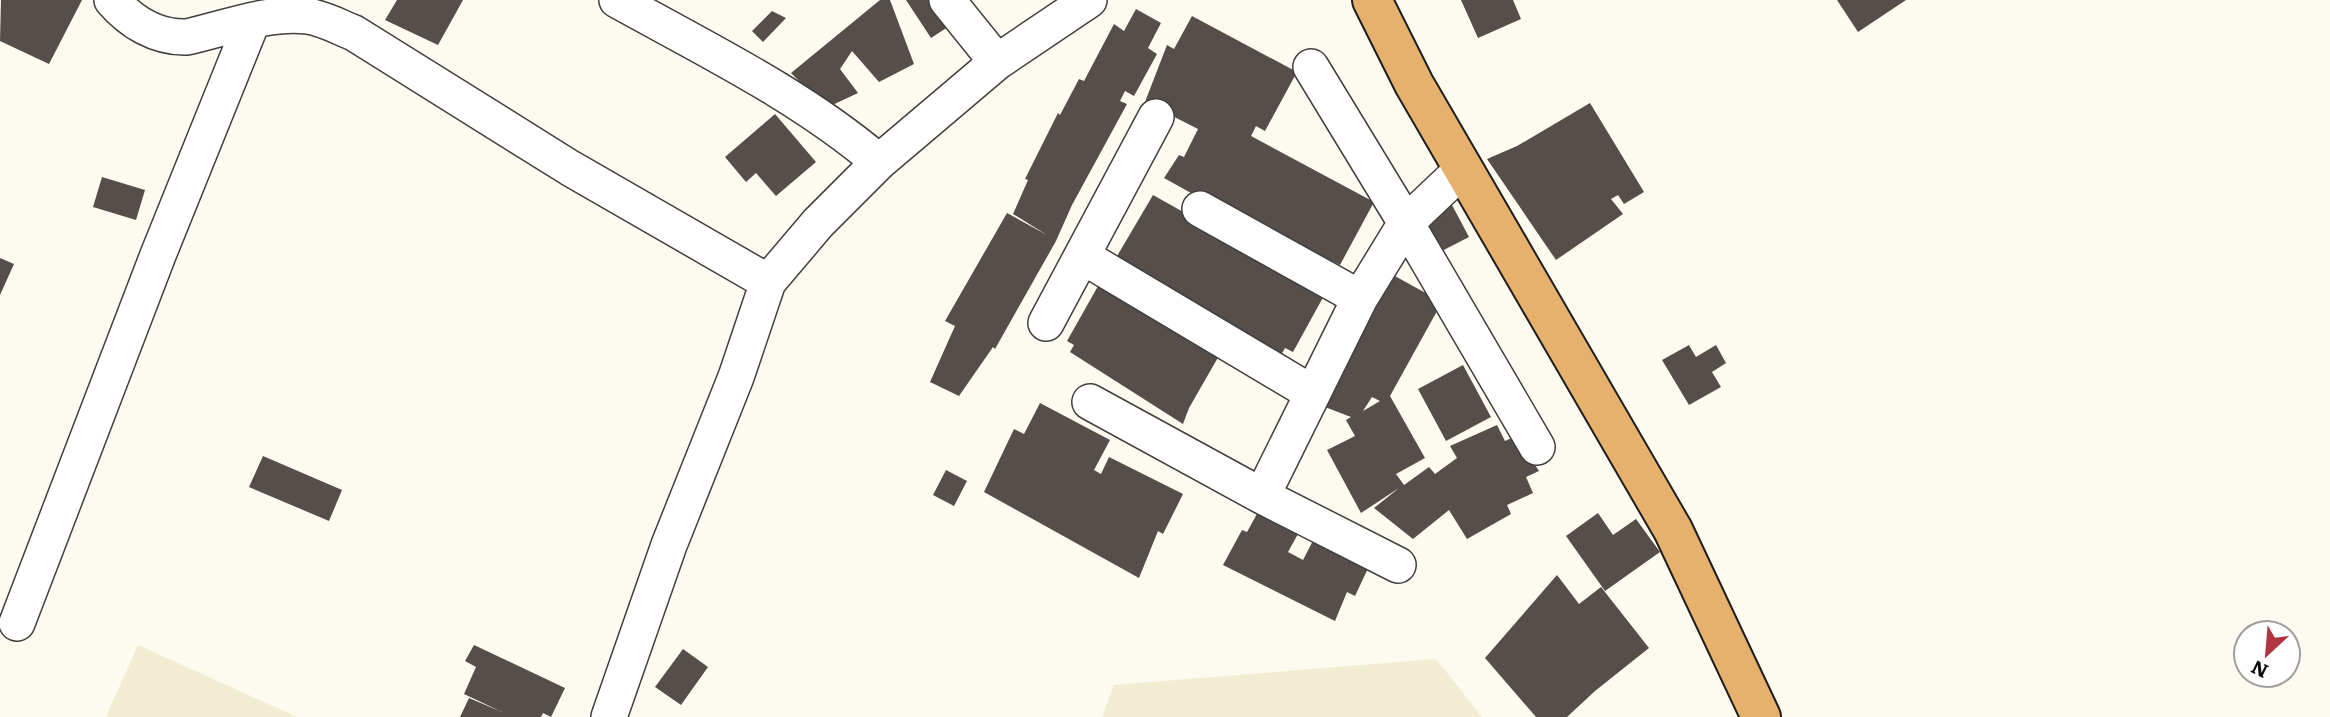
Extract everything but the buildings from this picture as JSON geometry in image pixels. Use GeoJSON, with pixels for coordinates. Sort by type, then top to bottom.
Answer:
{"type":"FeatureCollection","features":[{"type":"Feature","properties":{"kind":"highway"},"geometry":{"type":"LineString","coordinates":[[1373,0],[1415,84],[1674,530],[1761,717]]}},
{"type":"Feature","properties":{"kind":"street"},"geometry":{"type":"LineString","coordinates":[[112,0],[125,15],[148,29],[177,38],[269,18],[310,16],[354,33],[570,168],[768,282]]}},
{"type":"Feature","properties":{"kind":"street"},"geometry":{"type":"LineString","coordinates":[[617,0],[790,96],[851,138],[879,162]]}},
{"type":"Feature","properties":{"kind":"street"},"geometry":{"type":"LineString","coordinates":[[947,0],[997,62]]}},
{"type":"Feature","properties":{"kind":"street"},"geometry":{"type":"LineString","coordinates":[[609,717],[669,545],[736,377],[768,282],[818,223],[879,162],[997,62],[1089,0]]}},
{"type":"Feature","properties":{"kind":"street"},"geometry":{"type":"LineString","coordinates":[[16,623],[158,255],[252,22]]}},
{"type":"Feature","properties":{"kind":"street"},"geometry":{"type":"LineString","coordinates":[[1311,67],[1537,447]]}},
{"type":"Feature","properties":{"kind":"street"},"geometry":{"type":"LineString","coordinates":[[1046,323],[1156,117]]}},
{"type":"Feature","properties":{"kind":"street"},"geometry":{"type":"LineString","coordinates":[[1262,496],[1360,298],[1406,223],[1464,168]]}},
{"type":"Feature","properties":{"kind":"street"},"geometry":{"type":"LineString","coordinates":[[1200,209],[1360,298]]}},
{"type":"Feature","properties":{"kind":"street"},"geometry":{"type":"LineString","coordinates":[[1082,256],[1312,393]]}},
{"type":"Feature","properties":{"kind":"street"},"geometry":{"type":"LineString","coordinates":[[1090,402],[1262,496],[1398,565]]}},
{"type":"Feature","properties":{"kind":"shaded area"},"geometry":{"type":"Polygon","coordinates":[[[138,645],[297,717],[106,717],[138,645]]]}},
{"type":"Feature","properties":{"kind":"shaded area"},"geometry":{"type":"Polygon","coordinates":[[[1436,659],[1482,717],[1102,717],[1114,685],[1436,659]]]}}]}
